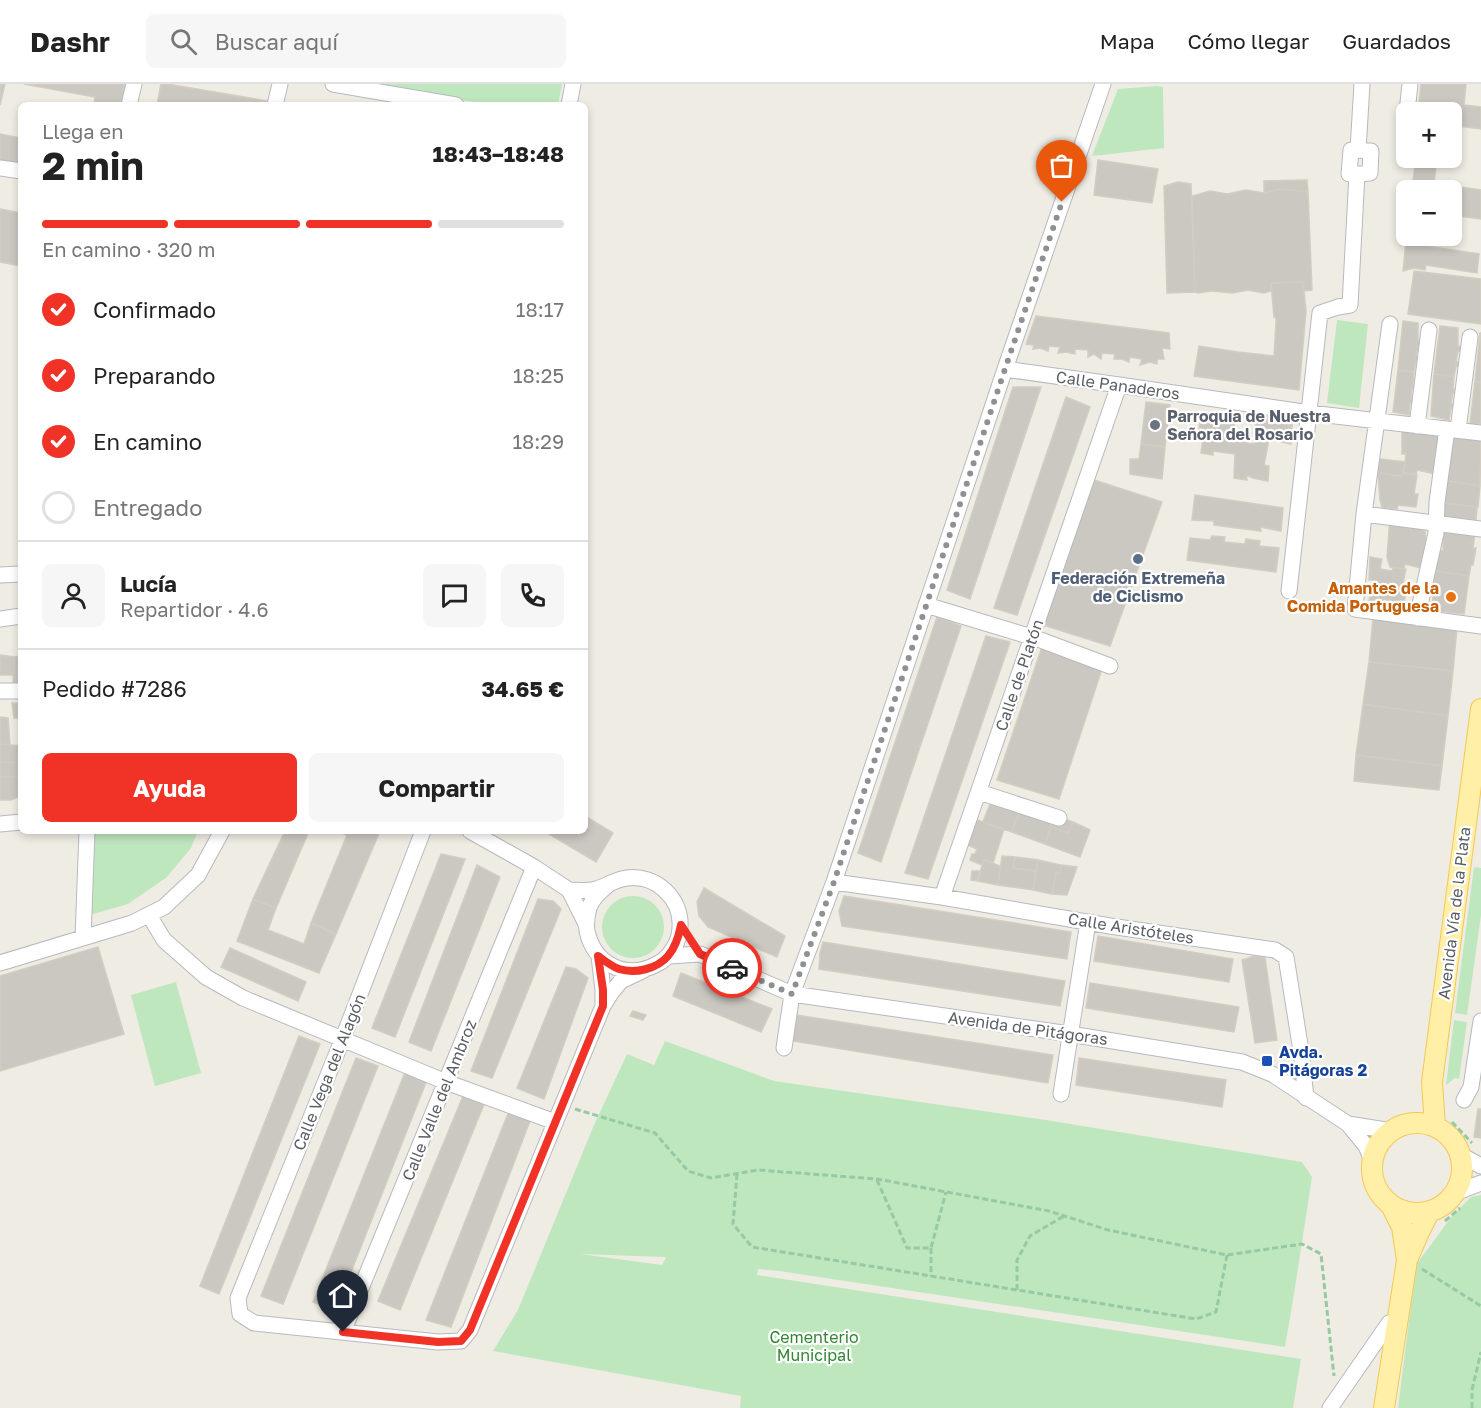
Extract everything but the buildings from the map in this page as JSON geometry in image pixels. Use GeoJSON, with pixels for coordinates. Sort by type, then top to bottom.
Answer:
{"type":"FeatureCollection","features":[{"type":"Feature","properties":{"kind":"main road","name":"Avenida Vía de la Plata"},"geometry":{"type":"LineString","coordinates":[[1435,1127],[1432,1082],[1481,709]]}},
{"type":"Feature","properties":{"kind":"main road","name":"Avenida Vía de la Plata"},"geometry":{"type":"LineString","coordinates":[[1400,1128],[1432,1082]]}},
{"type":"Feature","properties":{"kind":"main road"},"geometry":{"type":"LineString","coordinates":[[1384,1408],[1407,1260],[1419,1232],[1436,1217],[1439,1208],[1460,1198],[1461,1155],[1449,1137],[1435,1127],[1426,1124],[1400,1128],[1384,1138],[1373,1162],[1373,1177],[1376,1186],[1391,1205],[1402,1227],[1407,1260]]}},
{"type":"Feature","properties":{"kind":"main road"},"geometry":{"type":"LineString","coordinates":[[1391,1205],[1405,1212],[1436,1217]]}},
{"type":"Feature","properties":{"kind":"street"},"geometry":{"type":"LineString","coordinates":[[130,102],[134,84]]}},
{"type":"Feature","properties":{"kind":"street"},"geometry":{"type":"LineString","coordinates":[[276,102],[280,84]]}},
{"type":"Feature","properties":{"kind":"street"},"geometry":{"type":"LineString","coordinates":[[333,84],[422,102]]}},
{"type":"Feature","properties":{"kind":"street"},"geometry":{"type":"LineString","coordinates":[[570,102],[573,84]]}},
{"type":"Feature","properties":{"kind":"street"},"geometry":{"type":"LineString","coordinates":[[784,1048],[792,994],[834,882],[1005,369],[1103,84]]}},
{"type":"Feature","properties":{"kind":"street"},"geometry":{"type":"LineString","coordinates":[[1289,591],[1320,313],[1350,305],[1357,174],[1370,173],[1371,151],[1358,150],[1362,84]]}},
{"type":"Feature","properties":{"kind":"street"},"geometry":{"type":"LineString","coordinates":[[1408,102],[1410,84]]}},
{"type":"Feature","properties":{"kind":"street"},"geometry":{"type":"LineString","coordinates":[[0,168],[18,171]]}},
{"type":"Feature","properties":{"kind":"street"},"geometry":{"type":"LineString","coordinates":[[1390,324],[1364,514],[1355,609],[1481,626]]}},
{"type":"Feature","properties":{"kind":"street"},"geometry":{"type":"LineString","coordinates":[[1417,426],[1430,330]]}},
{"type":"Feature","properties":{"kind":"street"},"geometry":{"type":"LineString","coordinates":[[1417,618],[1437,523],[1437,502],[1470,337]]}},
{"type":"Feature","properties":{"kind":"street","name":"Calle Panaderos"},"geometry":{"type":"LineString","coordinates":[[1005,369],[1376,422],[1481,433]]}},
{"type":"Feature","properties":{"kind":"street","name":"Calle de Platón"},"geometry":{"type":"LineString","coordinates":[[942,897],[1119,385]]}},
{"type":"Feature","properties":{"kind":"street"},"geometry":{"type":"LineString","coordinates":[[1364,514],[1481,529]]}},
{"type":"Feature","properties":{"kind":"street"},"geometry":{"type":"LineString","coordinates":[[0,575],[18,574]]}},
{"type":"Feature","properties":{"kind":"street"},"geometry":{"type":"LineString","coordinates":[[926,605],[1032,638],[1110,666]]}},
{"type":"Feature","properties":{"kind":"street"},"geometry":{"type":"LineString","coordinates":[[0,619],[18,616]]}},
{"type":"Feature","properties":{"kind":"street"},"geometry":{"type":"LineString","coordinates":[[0,691],[18,691]]}},
{"type":"Feature","properties":{"kind":"street"},"geometry":{"type":"LineString","coordinates":[[979,792],[1059,818]]}},
{"type":"Feature","properties":{"kind":"street"},"geometry":{"type":"LineString","coordinates":[[0,824],[18,822]]}},
{"type":"Feature","properties":{"kind":"street"},"geometry":{"type":"LineString","coordinates":[[82,938],[87,834]]}},
{"type":"Feature","properties":{"kind":"street"},"geometry":{"type":"LineString","coordinates":[[0,963],[132,923],[164,907],[198,874],[220,834]]}},
{"type":"Feature","properties":{"kind":"street","name":"Calle Vega del Alagón"},"geometry":{"type":"LineString","coordinates":[[343,1332],[254,1323],[240,1314],[238,1298],[343,1038],[422,834]]}},
{"type":"Feature","properties":{"kind":"street"},"geometry":{"type":"LineString","coordinates":[[475,834],[569,890],[586,924],[590,942],[598,956],[603,1006]]}},
{"type":"Feature","properties":{"kind":"street","name":"Calle Valle del Ambroz"},"geometry":{"type":"LineString","coordinates":[[343,1332],[534,867]]}},
{"type":"Feature","properties":{"kind":"street"},"geometry":{"type":"LineString","coordinates":[[343,1332],[438,1342],[461,1341],[470,1330],[610,993],[621,981],[659,964],[669,956],[681,925],[678,909],[670,895],[658,884],[643,878],[626,878],[592,890],[569,890]]}},
{"type":"Feature","properties":{"kind":"street","name":"Calle Aristóteles"},"geometry":{"type":"LineString","coordinates":[[834,882],[1271,949],[1286,957],[1306,1098]]}},
{"type":"Feature","properties":{"kind":"street"},"geometry":{"type":"LineString","coordinates":[[586,924],[589,909],[597,894],[610,884]]}},
{"type":"Feature","properties":{"kind":"street"},"geometry":{"type":"LineString","coordinates":[[149,915],[164,939],[206,977],[243,998],[446,1082],[555,1122]]}},
{"type":"Feature","properties":{"kind":"street"},"geometry":{"type":"LineString","coordinates":[[1061,1094],[1088,922]]}},
{"type":"Feature","properties":{"kind":"street"},"geometry":{"type":"LineString","coordinates":[[681,925],[700,954]]}},
{"type":"Feature","properties":{"kind":"street","name":"Avenida de Pitágoras"},"geometry":{"type":"LineString","coordinates":[[669,956],[700,954],[792,994],[1070,1034],[1242,1062],[1272,1074],[1348,1124]]}},
{"type":"Feature","properties":{"kind":"street"},"geometry":{"type":"LineString","coordinates":[[598,956],[620,969],[644,970]]}},
{"type":"Feature","properties":{"kind":"street"},"geometry":{"type":"LineString","coordinates":[[1464,1100],[1471,1087],[1481,1022]]}},
{"type":"Feature","properties":{"kind":"street"},"geometry":{"type":"LineString","coordinates":[[1348,1124],[1400,1128]]}},
{"type":"Feature","properties":{"kind":"street"},"geometry":{"type":"LineString","coordinates":[[1348,1124],[1366,1146],[1373,1162]]}},
{"type":"Feature","properties":{"kind":"street"},"geometry":{"type":"LineString","coordinates":[[1461,1155],[1481,1166]]}},
{"type":"Feature","properties":{"kind":"street"},"geometry":{"type":"LineString","coordinates":[[1460,1198],[1481,1183]]}},
{"type":"Feature","properties":{"kind":"street"},"geometry":{"type":"LineString","coordinates":[[1333,1403],[1389,1323],[1397,1323]]}},
{"type":"Feature","properties":{"kind":"path"},"geometry":{"type":"LineString","coordinates":[[562,1105],[656,1134],[688,1171],[711,1178],[758,1170],[877,1179],[1049,1211],[1108,1230],[1227,1255],[1302,1244],[1321,1254],[1333,1403]]}},
{"type":"Feature","properties":{"kind":"path"},"geometry":{"type":"LineString","coordinates":[[737,1174],[733,1224],[752,1247],[1196,1319],[1216,1312],[1227,1255]]}},
{"type":"Feature","properties":{"kind":"path"},"geometry":{"type":"LineString","coordinates":[[877,1179],[907,1248],[931,1248]]}},
{"type":"Feature","properties":{"kind":"path"},"geometry":{"type":"LineString","coordinates":[[932,1276],[931,1248],[946,1192]]}},
{"type":"Feature","properties":{"kind":"path"},"geometry":{"type":"LineString","coordinates":[[1436,1217],[1452,1216],[1460,1198]]}},
{"type":"Feature","properties":{"kind":"path"},"geometry":{"type":"LineString","coordinates":[[1017,1290],[1017,1260],[1030,1236],[1064,1216]]}},
{"type":"Feature","properties":{"kind":"path"},"geometry":{"type":"LineString","coordinates":[[1407,1260],[1481,1306]]}},
{"type":"Feature","properties":{"kind":"path"},"geometry":{"type":"LineString","coordinates":[[1472,1408],[1472,1390],[1481,1352]]}},
{"type":"Feature","properties":{"kind":"green space"},"geometry":{"type":"Polygon","coordinates":[[[376,84],[562,84],[559,102],[473,102],[376,84]]]}},
{"type":"Feature","properties":{"kind":"green space"},"geometry":{"type":"Polygon","coordinates":[[[1163,87],[1164,148],[1092,156],[1118,89],[1163,87]]]}},
{"type":"Feature","properties":{"kind":"green space"},"geometry":{"type":"Polygon","coordinates":[[[1337,320],[1368,324],[1359,408],[1327,403],[1337,320]]]}},
{"type":"Feature","properties":{"kind":"green space"},"geometry":{"type":"Polygon","coordinates":[[[91,834],[197,834],[191,848],[167,877],[128,904],[90,915],[91,834]]]}},
{"type":"Feature","properties":{"kind":"green space"},"geometry":{"type":"Polygon","coordinates":[[[1474,867],[1481,868],[1481,915],[1467,1015],[1455,1013],[1474,867]]]}},
{"type":"Feature","properties":{"kind":"green space"},"geometry":{"type":"Polygon","coordinates":[[[633,896],[650,901],[655,905],[659,910],[664,927],[659,944],[655,949],[650,953],[633,958],[616,953],[611,949],[607,944],[602,927],[607,910],[611,905],[616,901],[633,896]]]}},
{"type":"Feature","properties":{"kind":"green space"},"geometry":{"type":"Polygon","coordinates":[[[176,982],[201,1073],[155,1086],[131,995],[176,982]]]}},
{"type":"Feature","properties":{"kind":"green space"},"geometry":{"type":"Polygon","coordinates":[[[1454,1020],[1467,1022],[1459,1079],[1455,1078],[1446,1085],[1454,1020]]]}},
{"type":"Feature","properties":{"kind":"green space","name":"Cementerio Municipal"},"geometry":{"type":"Polygon","coordinates":[[[665,1041],[774,1081],[1046,1120],[1302,1162],[1312,1177],[1285,1347],[779,1271],[758,1269],[757,1275],[1301,1359],[1293,1408],[740,1408],[741,1396],[493,1351],[518,1310],[594,1125],[627,1054],[654,1065],[665,1041]],[[580,1254],[662,1265],[665,1257],[580,1254]]]}},
{"type":"Feature","properties":{"kind":"green space"},"geometry":{"type":"Polygon","coordinates":[[[1481,1195],[1481,1408],[1398,1408],[1416,1265],[1452,1216],[1471,1197],[1481,1195]]]}},
{"type":"Feature","properties":{"kind":"way so far"},"geometry":{"type":"LineString","coordinates":[[732,968],[792,994],[834,882],[1062,202]]}},
{"type":"Feature","properties":{"kind":"place","name":"Parroquia de Nuestra Señora del Rosario"},"geometry":{"type":"Point","coordinates":[1155,425]}},
{"type":"Feature","properties":{"kind":"place","name":"Federación Extremeña de Ciclismo"},"geometry":{"type":"Point","coordinates":[1138,559]}},
{"type":"Feature","properties":{"kind":"place","name":"Amantes de la Comida Portuguesa"},"geometry":{"type":"Point","coordinates":[1451,597]}},
{"type":"Feature","properties":{"kind":"place","name":"Avda. Pitágoras 2"},"geometry":{"type":"Point","coordinates":[1267,1061]}},
{"type":"Feature","properties":{"kind":"route"},"geometry":{"type":"LineString","coordinates":[[343,1332],[438,1342],[461,1341],[470,1330],[603,1006],[598,956],[620,969],[644,970],[659,964],[669,956],[681,925],[700,954],[732,968]]}}]}
